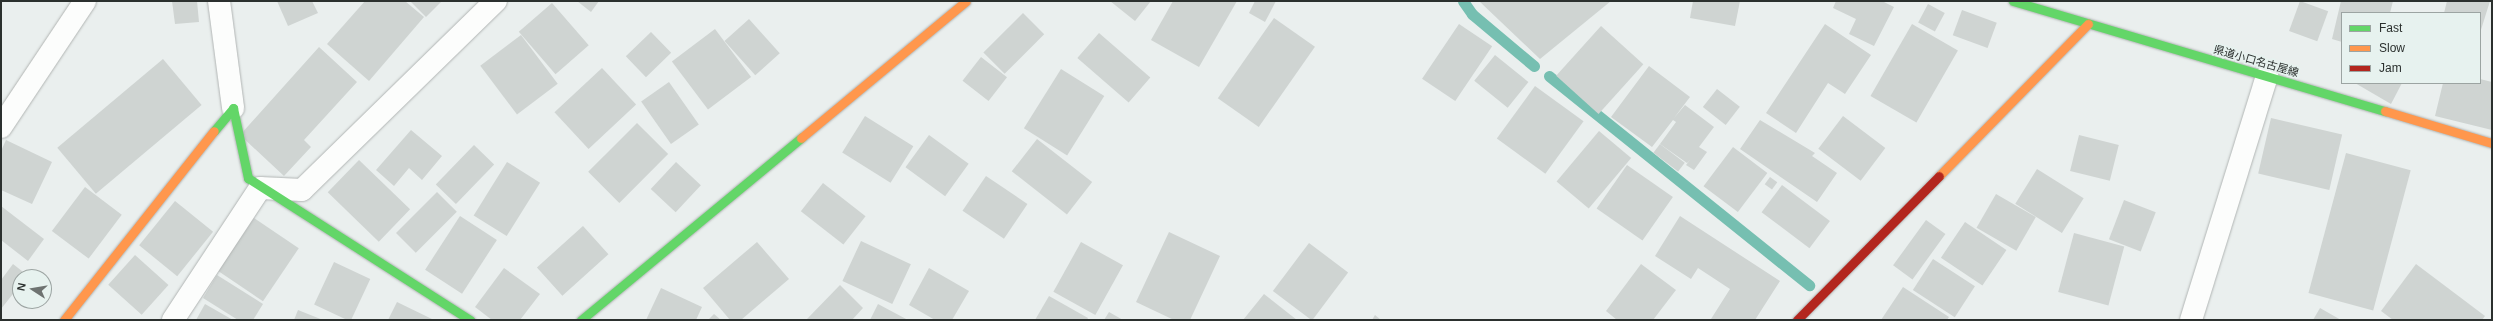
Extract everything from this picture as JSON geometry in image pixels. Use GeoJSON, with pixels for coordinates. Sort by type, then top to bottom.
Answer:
{"type":"FeatureCollection","features":[{"type":"Feature","properties":{"kind":"street"},"geometry":{"type":"LineString","coordinates":[[1,127],[85,1]]}},
{"type":"Feature","properties":{"kind":"street"},"geometry":{"type":"LineString","coordinates":[[219,1],[233,108],[248,178],[260,188],[470,320]]}},
{"type":"Feature","properties":{"kind":"street"},"geometry":{"type":"LineString","coordinates":[[260,188],[302,190],[496,1]]}},
{"type":"Feature","properties":{"kind":"street"},"geometry":{"type":"LineString","coordinates":[[582,320],[966,1]]}},
{"type":"Feature","properties":{"kind":"street","name":"県道小口名古屋線"},"geometry":{"type":"LineString","coordinates":[[2013,1],[2492,143]]}},
{"type":"Feature","properties":{"kind":"street"},"geometry":{"type":"LineString","coordinates":[[1797,320],[2088,24]]}},
{"type":"Feature","properties":{"kind":"street"},"geometry":{"type":"LineString","coordinates":[[2191,320],[2267,76]]}},
{"type":"Feature","properties":{"kind":"street"},"geometry":{"type":"LineString","coordinates":[[64,320],[233,108]]}},
{"type":"Feature","properties":{"kind":"street"},"geometry":{"type":"LineString","coordinates":[[173,320],[260,188]]}},
{"type":"Feature","properties":{"kind":"building"},"geometry":{"type":"Polygon","coordinates":[[[172,1],[197,1],[199,22],[175,24],[172,1]]]}},
{"type":"Feature","properties":{"kind":"building"},"geometry":{"type":"Polygon","coordinates":[[[277,1],[312,1],[318,13],[288,26],[277,1]]]}},
{"type":"Feature","properties":{"kind":"building"},"geometry":{"type":"Polygon","coordinates":[[[365,1],[405,1],[424,17],[369,81],[327,44],[365,1]]]}},
{"type":"Feature","properties":{"kind":"building"},"geometry":{"type":"Polygon","coordinates":[[[410,1],[442,1],[426,17],[410,1]]]}},
{"type":"Feature","properties":{"kind":"building"},"geometry":{"type":"Polygon","coordinates":[[[577,1],[599,1],[591,12],[577,1]]]}},
{"type":"Feature","properties":{"kind":"building"},"geometry":{"type":"Polygon","coordinates":[[[1110,1],[1151,1],[1135,21],[1110,1]]]}},
{"type":"Feature","properties":{"kind":"building"},"geometry":{"type":"Polygon","coordinates":[[[1173,1],[1237,1],[1199,67],[1151,40],[1173,1]]]}},
{"type":"Feature","properties":{"kind":"building"},"geometry":{"type":"Polygon","coordinates":[[[1255,1],[1276,1],[1265,22],[1249,13],[1255,1]]]}},
{"type":"Feature","properties":{"kind":"building"},"geometry":{"type":"Polygon","coordinates":[[[1479,1],[1611,1],[1540,59],[1479,1]]]}},
{"type":"Feature","properties":{"kind":"building"},"geometry":{"type":"Polygon","coordinates":[[[1693,1],[1740,1],[1735,26],[1690,18],[1693,1]]]}},
{"type":"Feature","properties":{"kind":"building"},"geometry":{"type":"Polygon","coordinates":[[[1836,1],[1882,1],[1894,7],[1874,46],[1849,34],[1856,19],[1833,8],[1836,1]]]}},
{"type":"Feature","properties":{"kind":"building"},"geometry":{"type":"Polygon","coordinates":[[[2300,1],[2328,11],[2317,41],[2289,31],[2300,1]]]}},
{"type":"Feature","properties":{"kind":"building"},"geometry":{"type":"Polygon","coordinates":[[[2341,1],[2393,1],[2390,12],[2341,12],[2341,42],[2332,39],[2341,1]]]}},
{"type":"Feature","properties":{"kind":"building"},"geometry":{"type":"Polygon","coordinates":[[[2447,1],[2490,1],[2481,30],[2481,12],[2444,12],[2447,1]]]}},
{"type":"Feature","properties":{"kind":"building"},"geometry":{"type":"Polygon","coordinates":[[[552,3],[589,45],[556,74],[519,32],[552,3]]]}},
{"type":"Feature","properties":{"kind":"building"},"geometry":{"type":"Polygon","coordinates":[[[1928,4],[1945,13],[1935,31],[1918,23],[1928,4]]]}},
{"type":"Feature","properties":{"kind":"building"},"geometry":{"type":"Polygon","coordinates":[[[1962,10],[1997,23],[1988,48],[1953,35],[1962,10]]]}},
{"type":"Feature","properties":{"kind":"building"},"geometry":{"type":"Polygon","coordinates":[[[1023,13],[1044,34],[1005,74],[983,53],[1023,13]]]}},
{"type":"Feature","properties":{"kind":"building"},"geometry":{"type":"Polygon","coordinates":[[[1274,18],[1315,47],[1259,127],[1218,98],[1274,18]]]}},
{"type":"Feature","properties":{"kind":"building"},"geometry":{"type":"Polygon","coordinates":[[[749,19],[780,53],[755,75],[724,41],[749,19]]]}},
{"type":"Feature","properties":{"kind":"building"},"geometry":{"type":"Polygon","coordinates":[[[1459,24],[1492,46],[1455,101],[1422,79],[1459,24]]]}},
{"type":"Feature","properties":{"kind":"building"},"geometry":{"type":"Polygon","coordinates":[[[1825,24],[1871,55],[1845,94],[1828,83],[1796,133],[1766,113],[1825,24]]]}},
{"type":"Feature","properties":{"kind":"building"},"geometry":{"type":"Polygon","coordinates":[[[1912,24],[1958,50],[1916,122],[1870,96],[1912,24]]]}},
{"type":"Feature","properties":{"kind":"building"},"geometry":{"type":"Polygon","coordinates":[[[1601,26],[1643,64],[1599,114],[1556,76],[1601,26]]]}},
{"type":"Feature","properties":{"kind":"building"},"geometry":{"type":"Polygon","coordinates":[[[715,29],[751,77],[708,109],[672,61],[715,29]]]}},
{"type":"Feature","properties":{"kind":"building"},"geometry":{"type":"Polygon","coordinates":[[[651,32],[671,53],[646,77],[626,56],[651,32]]]}},
{"type":"Feature","properties":{"kind":"building"},"geometry":{"type":"Polygon","coordinates":[[[1099,33],[1150,78],[1129,103],[1077,58],[1099,33]]]}},
{"type":"Feature","properties":{"kind":"building"},"geometry":{"type":"Polygon","coordinates":[[[521,35],[558,84],[517,114],[480,66],[521,35]]]}},
{"type":"Feature","properties":{"kind":"building"},"geometry":{"type":"Polygon","coordinates":[[[319,47],[357,82],[304,140],[311,147],[284,176],[240,135],[319,47]]]}},
{"type":"Feature","properties":{"kind":"building"},"geometry":{"type":"Polygon","coordinates":[[[1495,55],[1528,82],[1508,108],[1474,81],[1495,55]]]}},
{"type":"Feature","properties":{"kind":"building"},"geometry":{"type":"Polygon","coordinates":[[[981,57],[1007,77],[989,101],[963,81],[981,57]]]}},
{"type":"Feature","properties":{"kind":"building"},"geometry":{"type":"Polygon","coordinates":[[[163,59],[202,105],[96,194],[57,148],[163,59]]]}},
{"type":"Feature","properties":{"kind":"building"},"geometry":{"type":"Polygon","coordinates":[[[1649,66],[1690,97],[1674,118],[1685,105],[1714,127],[1699,147],[1707,152],[1694,170],[1686,165],[1690,160],[1687,163],[1660,144],[1676,122],[1673,120],[1652,147],[1611,117],[1649,66]]]}},
{"type":"Feature","properties":{"kind":"building"},"geometry":{"type":"Polygon","coordinates":[[[602,68],[636,105],[589,149],[554,112],[602,68]]]}},
{"type":"Feature","properties":{"kind":"building"},"geometry":{"type":"Polygon","coordinates":[[[1061,69],[1104,96],[1067,155],[1024,128],[1061,69]]]}},
{"type":"Feature","properties":{"kind":"building"},"geometry":{"type":"Polygon","coordinates":[[[2481,79],[2492,82],[2492,130],[2435,116],[2443,84],[2481,84],[2481,79]]]}},
{"type":"Feature","properties":{"kind":"building"},"geometry":{"type":"Polygon","coordinates":[[[669,82],[699,125],[671,144],[641,102],[669,82]]]}},
{"type":"Feature","properties":{"kind":"building"},"geometry":{"type":"Polygon","coordinates":[[[2357,84],[2401,84],[2391,104],[2357,84]]]}},
{"type":"Feature","properties":{"kind":"building"},"geometry":{"type":"Polygon","coordinates":[[[1535,86],[1584,121],[1545,174],[1497,139],[1535,86]]]}},
{"type":"Feature","properties":{"kind":"building"},"geometry":{"type":"Polygon","coordinates":[[[1717,89],[1740,107],[1726,125],[1703,107],[1717,89]]]}},
{"type":"Feature","properties":{"kind":"building"},"geometry":{"type":"Polygon","coordinates":[[[865,116],[913,146],[891,183],[842,152],[865,116]]]}},
{"type":"Feature","properties":{"kind":"building"},"geometry":{"type":"Polygon","coordinates":[[[1843,116],[1885,148],[1861,181],[1818,149],[1843,116]]]}},
{"type":"Feature","properties":{"kind":"building"},"geometry":{"type":"Polygon","coordinates":[[[2271,118],[2342,134],[2329,190],[2258,174],[2271,118]]]}},
{"type":"Feature","properties":{"kind":"building"},"geometry":{"type":"Polygon","coordinates":[[[1760,120],[1815,153],[1812,156],[1837,173],[1817,202],[1740,149],[1760,120]]]}},
{"type":"Feature","properties":{"kind":"building"},"geometry":{"type":"Polygon","coordinates":[[[637,123],[668,154],[619,203],[588,172],[637,123]]]}},
{"type":"Feature","properties":{"kind":"building"},"geometry":{"type":"Polygon","coordinates":[[[411,130],[442,156],[422,180],[409,168],[394,186],[376,170],[411,130]]]}},
{"type":"Feature","properties":{"kind":"building"},"geometry":{"type":"Polygon","coordinates":[[[1599,131],[1631,158],[1589,209],[1557,182],[1599,131]]]}},
{"type":"Feature","properties":{"kind":"building"},"geometry":{"type":"Polygon","coordinates":[[[929,135],[969,164],[945,196],[905,167],[929,135]]]}},
{"type":"Feature","properties":{"kind":"building"},"geometry":{"type":"Polygon","coordinates":[[[2079,135],[2119,145],[2110,181],[2070,171],[2079,135]]]}},
{"type":"Feature","properties":{"kind":"building"},"geometry":{"type":"Polygon","coordinates":[[[1037,139],[1092,182],[1067,214],[1012,171],[1037,139]]]}},
{"type":"Feature","properties":{"kind":"building"},"geometry":{"type":"Polygon","coordinates":[[[6,140],[52,162],[32,204],[1,190],[1,151],[6,140]]]}},
{"type":"Feature","properties":{"kind":"building"},"geometry":{"type":"Polygon","coordinates":[[[1660,144],[1685,163],[1678,171],[1653,153],[1660,144]]]}},
{"type":"Feature","properties":{"kind":"building"},"geometry":{"type":"Polygon","coordinates":[[[474,145],[494,164],[456,204],[436,185],[474,145]]]}},
{"type":"Feature","properties":{"kind":"building"},"geometry":{"type":"Polygon","coordinates":[[[1733,147],[1767,173],[1738,212],[1704,186],[1733,147]]]}},
{"type":"Feature","properties":{"kind":"building"},"geometry":{"type":"Polygon","coordinates":[[[2346,153],[2411,170],[2373,310],[2308,293],[2346,153]]]}},
{"type":"Feature","properties":{"kind":"building"},"geometry":{"type":"Polygon","coordinates":[[[359,160],[410,209],[379,242],[328,192],[359,160]]]}},
{"type":"Feature","properties":{"kind":"building"},"geometry":{"type":"Polygon","coordinates":[[[507,162],[540,183],[507,236],[474,215],[507,162]]]}},
{"type":"Feature","properties":{"kind":"building"},"geometry":{"type":"Polygon","coordinates":[[[676,162],[701,185],[676,212],[651,189],[676,162]]]}},
{"type":"Feature","properties":{"kind":"building"},"geometry":{"type":"Polygon","coordinates":[[[1627,165],[1673,197],[1642,241],[1597,208],[1627,165]]]}},
{"type":"Feature","properties":{"kind":"building"},"geometry":{"type":"Polygon","coordinates":[[[2037,169],[2084,198],[2062,233],[2015,204],[2037,169]]]}},
{"type":"Feature","properties":{"kind":"building"},"geometry":{"type":"Polygon","coordinates":[[[986,176],[1027,204],[1004,239],[963,211],[986,176]]]}},
{"type":"Feature","properties":{"kind":"building"},"geometry":{"type":"Polygon","coordinates":[[[1770,177],[1777,182],[1772,190],[1765,184],[1770,177]]]}},
{"type":"Feature","properties":{"kind":"building"},"geometry":{"type":"Polygon","coordinates":[[[823,183],[866,216],[843,245],[801,211],[823,183]]]}},
{"type":"Feature","properties":{"kind":"building"},"geometry":{"type":"Polygon","coordinates":[[[1782,185],[1830,221],[1809,248],[1762,212],[1782,185]]]}},
{"type":"Feature","properties":{"kind":"building"},"geometry":{"type":"Polygon","coordinates":[[[85,187],[122,215],[89,259],[52,231],[85,187]]]}},
{"type":"Feature","properties":{"kind":"building"},"geometry":{"type":"Polygon","coordinates":[[[437,192],[457,212],[416,253],[396,233],[437,192]]]}},
{"type":"Feature","properties":{"kind":"building"},"geometry":{"type":"Polygon","coordinates":[[[1996,194],[2036,217],[2016,251],[1976,228],[1996,194]]]}},
{"type":"Feature","properties":{"kind":"building"},"geometry":{"type":"Polygon","coordinates":[[[2124,200],[2156,212],[2141,251],[2109,239],[2124,200]]]}},
{"type":"Feature","properties":{"kind":"building"},"geometry":{"type":"Polygon","coordinates":[[[175,201],[213,232],[177,276],[139,245],[175,201]]]}},
{"type":"Feature","properties":{"kind":"building"},"geometry":{"type":"Polygon","coordinates":[[[1,206],[44,239],[28,261],[1,240],[1,206]]]}},
{"type":"Feature","properties":{"kind":"building"},"geometry":{"type":"Polygon","coordinates":[[[460,216],[497,240],[462,294],[425,270],[460,216]]]}},
{"type":"Feature","properties":{"kind":"building"},"geometry":{"type":"Polygon","coordinates":[[[1680,216],[1780,281],[1755,320],[1711,319],[1730,289],[1698,268],[1691,279],[1655,256],[1680,216]]]}},
{"type":"Feature","properties":{"kind":"building"},"geometry":{"type":"Polygon","coordinates":[[[254,218],[299,248],[263,301],[218,271],[254,218]]]}},
{"type":"Feature","properties":{"kind":"building"},"geometry":{"type":"Polygon","coordinates":[[[1926,220],[1945,234],[1913,279],[1893,265],[1926,220]]]}},
{"type":"Feature","properties":{"kind":"building"},"geometry":{"type":"Polygon","coordinates":[[[1965,222],[2006,250],[1982,286],[1941,258],[1965,222]]]}},
{"type":"Feature","properties":{"kind":"building"},"geometry":{"type":"Polygon","coordinates":[[[583,226],[608,254],[562,296],[537,267],[583,226]]]}},
{"type":"Feature","properties":{"kind":"building"},"geometry":{"type":"Polygon","coordinates":[[[1169,232],[1220,256],[1190,320],[1174,320],[1136,302],[1169,232]]]}},
{"type":"Feature","properties":{"kind":"building"},"geometry":{"type":"Polygon","coordinates":[[[2074,233],[2124,246],[2108,305],[2058,292],[2074,233]]]}},
{"type":"Feature","properties":{"kind":"building"},"geometry":{"type":"Polygon","coordinates":[[[861,241],[911,264],[892,304],[842,281],[861,241]]]}},
{"type":"Feature","properties":{"kind":"building"},"geometry":{"type":"Polygon","coordinates":[[[757,242],[789,279],[741,320],[730,320],[703,288],[757,242]]]}},
{"type":"Feature","properties":{"kind":"building"},"geometry":{"type":"Polygon","coordinates":[[[1081,242],[1123,265],[1095,315],[1053,292],[1081,242]]]}},
{"type":"Feature","properties":{"kind":"building"},"geometry":{"type":"Polygon","coordinates":[[[1309,243],[1348,272],[1312,320],[1273,291],[1309,243]]]}},
{"type":"Feature","properties":{"kind":"building"},"geometry":{"type":"Polygon","coordinates":[[[135,255],[168,285],[142,315],[108,285],[135,255]]]}},
{"type":"Feature","properties":{"kind":"building"},"geometry":{"type":"Polygon","coordinates":[[[1933,259],[1975,286],[1955,317],[1913,290],[1933,259]]]}},
{"type":"Feature","properties":{"kind":"building"},"geometry":{"type":"Polygon","coordinates":[[[334,262],[370,279],[351,320],[347,320],[314,305],[334,262]]]}},
{"type":"Feature","properties":{"kind":"building"},"geometry":{"type":"Polygon","coordinates":[[[13,264],[19,269],[12,269],[12,295],[1,309],[1,280],[13,264]]]}},
{"type":"Feature","properties":{"kind":"building"},"geometry":{"type":"Polygon","coordinates":[[[1641,264],[1676,290],[1653,320],[1617,320],[1606,311],[1641,264]]]}},
{"type":"Feature","properties":{"kind":"building"},"geometry":{"type":"Polygon","coordinates":[[[2416,264],[2485,316],[2482,320],[2393,320],[2381,311],[2416,264]]]}},
{"type":"Feature","properties":{"kind":"building"},"geometry":{"type":"Polygon","coordinates":[[[504,268],[540,294],[520,320],[492,320],[475,307],[504,268]]]}},
{"type":"Feature","properties":{"kind":"building"},"geometry":{"type":"Polygon","coordinates":[[[929,268],[969,291],[952,320],[935,320],[909,305],[929,268]]]}},
{"type":"Feature","properties":{"kind":"building"},"geometry":{"type":"Polygon","coordinates":[[[217,275],[263,304],[253,320],[238,320],[203,298],[217,275]]]}},
{"type":"Feature","properties":{"kind":"building"},"geometry":{"type":"Polygon","coordinates":[[[840,285],[863,308],[852,320],[806,320],[840,285]]]}},
{"type":"Feature","properties":{"kind":"building"},"geometry":{"type":"Polygon","coordinates":[[[1903,287],[1949,317],[1947,320],[1881,320],[1903,287]]]}},
{"type":"Feature","properties":{"kind":"building"},"geometry":{"type":"Polygon","coordinates":[[[661,288],[702,307],[696,320],[646,320],[661,288]]]}},
{"type":"Feature","properties":{"kind":"building"},"geometry":{"type":"Polygon","coordinates":[[[1264,294],[1297,320],[1243,320],[1264,294]]]}},
{"type":"Feature","properties":{"kind":"building"},"geometry":{"type":"Polygon","coordinates":[[[1049,296],[1088,318],[1087,320],[1035,320],[1049,296]]]}},
{"type":"Feature","properties":{"kind":"building"},"geometry":{"type":"Polygon","coordinates":[[[397,302],[434,320],[388,320],[397,302]]]}},
{"type":"Feature","properties":{"kind":"building"},"geometry":{"type":"Polygon","coordinates":[[[205,304],[233,320],[196,320],[205,304]]]}},
{"type":"Feature","properties":{"kind":"building"},"geometry":{"type":"Polygon","coordinates":[[[878,304],[908,320],[870,320],[878,304]]]}},
{"type":"Feature","properties":{"kind":"building"},"geometry":{"type":"Polygon","coordinates":[[[2320,308],[2341,320],[2313,320],[2320,308]]]}},
{"type":"Feature","properties":{"kind":"building"},"geometry":{"type":"Polygon","coordinates":[[[298,310],[323,320],[294,320],[298,310]]]}},
{"type":"Feature","properties":{"kind":"building"},"geometry":{"type":"Polygon","coordinates":[[[1109,312],[1123,320],[1104,320],[1109,312]]]}},
{"type":"Feature","properties":{"kind":"building"},"geometry":{"type":"Polygon","coordinates":[[[714,314],[721,320],[708,320],[714,314]]]}},
{"type":"Feature","properties":{"kind":"building"},"geometry":{"type":"Polygon","coordinates":[[[1375,315],[1381,320],[1372,320],[1375,315]]]}},
{"type":"Feature","properties":{"kind":"waterway"},"geometry":{"type":"LineString","coordinates":[[1463,1],[1472,14],[1534,66]]}},
{"type":"Feature","properties":{"kind":"waterway"},"geometry":{"type":"LineString","coordinates":[[1549,76],[1809,285]]}},
{"type":"Feature","properties":{"kind":"traffic: fast"},"geometry":{"type":"LineString","coordinates":[[2013,1],[2385,111]]}},
{"type":"Feature","properties":{"kind":"traffic: fast"},"geometry":{"type":"LineString","coordinates":[[214,131],[233,108],[248,178],[470,320]]}},
{"type":"Feature","properties":{"kind":"traffic: fast"},"geometry":{"type":"LineString","coordinates":[[581,320],[801,138]]}},
{"type":"Feature","properties":{"kind":"traffic: slow"},"geometry":{"type":"LineString","coordinates":[[801,138],[966,1]]}},
{"type":"Feature","properties":{"kind":"traffic: slow"},"geometry":{"type":"LineString","coordinates":[[1939,176],[2088,24]]}},
{"type":"Feature","properties":{"kind":"traffic: slow"},"geometry":{"type":"LineString","coordinates":[[2385,111],[2492,143]]}},
{"type":"Feature","properties":{"kind":"traffic: slow"},"geometry":{"type":"LineString","coordinates":[[64,320],[214,131]]}},
{"type":"Feature","properties":{"kind":"traffic: jam"},"geometry":{"type":"LineString","coordinates":[[1797,320],[1939,176]]}}]}
